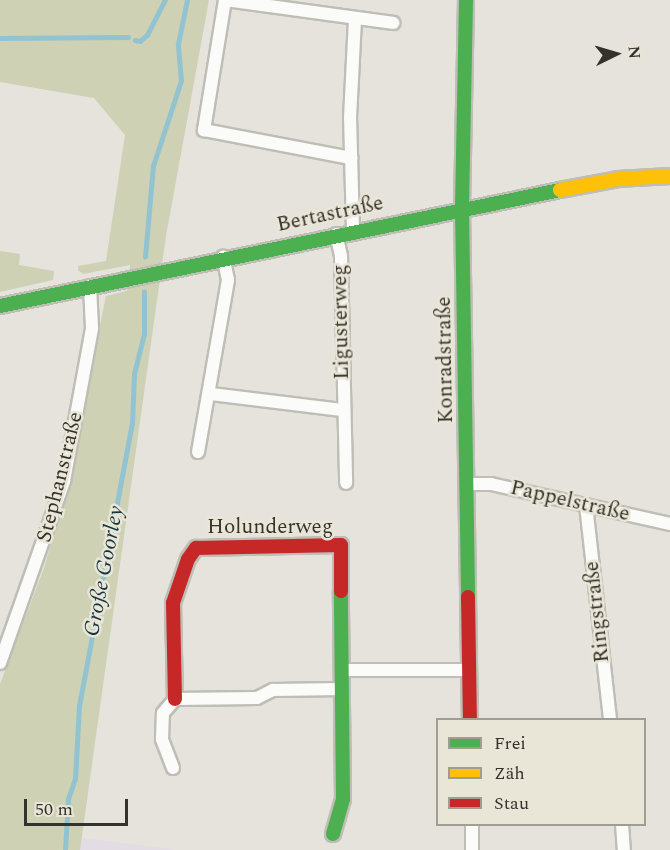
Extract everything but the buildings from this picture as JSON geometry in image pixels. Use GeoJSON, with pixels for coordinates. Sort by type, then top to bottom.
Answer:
{"type":"FeatureCollection","features":[{"type":"Feature","properties":{"kind":"street"},"geometry":{"type":"LineString","coordinates":[[351,158],[204,130],[225,0],[393,23]]}},
{"type":"Feature","properties":{"kind":"street","name":"Konradstraße"},"geometry":{"type":"LineString","coordinates":[[466,0],[462,208],[469,484],[470,718]]}},
{"type":"Feature","properties":{"kind":"street"},"geometry":{"type":"LineString","coordinates":[[352,230],[351,158],[355,19]]}},
{"type":"Feature","properties":{"kind":"street","name":"Bertastraße"},"geometry":{"type":"LineString","coordinates":[[0,306],[462,208],[618,179],[670,176]]}},
{"type":"Feature","properties":{"kind":"street","name":"Ligusterweg"},"geometry":{"type":"LineString","coordinates":[[336,234],[341,256],[342,410],[346,483]]}},
{"type":"Feature","properties":{"kind":"street"},"geometry":{"type":"LineString","coordinates":[[198,452],[205,406],[211,394],[228,280],[223,257]]}},
{"type":"Feature","properties":{"kind":"street","name":"Stephanstraße"},"geometry":{"type":"LineString","coordinates":[[0,663],[64,481],[92,328],[90,286]]}},
{"type":"Feature","properties":{"kind":"street","name":"Ligusterweg"},"geometry":{"type":"LineString","coordinates":[[211,394],[342,410]]}},
{"type":"Feature","properties":{"kind":"street","name":"Pappelstraße"},"geometry":{"type":"LineString","coordinates":[[469,484],[491,484],[670,524]]}},
{"type":"Feature","properties":{"kind":"street","name":"Ringstraße"},"geometry":{"type":"LineString","coordinates":[[586,505],[610,718]]}},
{"type":"Feature","properties":{"kind":"street","name":"Holunderweg"},"geometry":{"type":"LineString","coordinates":[[176,699],[173,603],[188,559],[196,548],[341,545],[343,799],[333,834]]}},
{"type":"Feature","properties":{"kind":"street"},"geometry":{"type":"LineString","coordinates":[[341,670],[469,670]]}},
{"type":"Feature","properties":{"kind":"street"},"geometry":{"type":"LineString","coordinates":[[173,768],[162,740],[163,713],[176,699],[257,698],[273,690],[342,689]]}},
{"type":"Feature","properties":{"kind":"street"},"geometry":{"type":"LineString","coordinates":[[472,826],[472,850]]}},
{"type":"Feature","properties":{"kind":"street"},"geometry":{"type":"LineString","coordinates":[[622,826],[624,850]]}},
{"type":"Feature","properties":{"kind":"shaded area"},"geometry":{"type":"Polygon","coordinates":[[[82,838],[177,850],[80,850],[82,838]]]}},
{"type":"Feature","properties":{"kind":"green space"},"geometry":{"type":"Polygon","coordinates":[[[0,0],[209,0],[166,236],[80,850],[0,850],[0,684],[44,568],[65,496],[106,296],[127,291],[130,265],[83,274],[78,270],[78,266],[106,261],[125,135],[94,98],[0,82],[0,0]]]}},
{"type":"Feature","properties":{"kind":"green space"},"geometry":{"type":"Polygon","coordinates":[[[0,251],[20,254],[19,265],[54,271],[53,280],[0,292],[0,251]]]}},
{"type":"Feature","properties":{"kind":"waterway"},"geometry":{"type":"LineString","coordinates":[[135,40],[140,41],[147,35],[165,0]]}},
{"type":"Feature","properties":{"kind":"waterway","name":"Große Goorley"},"geometry":{"type":"LineString","coordinates":[[145,257],[153,166],[181,81],[178,44],[187,0]]}},
{"type":"Feature","properties":{"kind":"waterway"},"geometry":{"type":"LineString","coordinates":[[0,38],[128,37]]}},
{"type":"Feature","properties":{"kind":"waterway","name":"Große Goorley"},"geometry":{"type":"LineString","coordinates":[[65,850],[68,799],[75,779],[79,706],[132,424],[134,374],[144,334],[144,292]]}},
{"type":"Feature","properties":{"kind":"traffic: fast"},"geometry":{"type":"LineString","coordinates":[[466,0],[462,208],[468,597]]}},
{"type":"Feature","properties":{"kind":"traffic: fast"},"geometry":{"type":"LineString","coordinates":[[0,306],[560,190]]}},
{"type":"Feature","properties":{"kind":"traffic: fast"},"geometry":{"type":"LineString","coordinates":[[333,834],[343,799],[341,591]]}},
{"type":"Feature","properties":{"kind":"traffic: slow"},"geometry":{"type":"LineString","coordinates":[[560,190],[618,179],[670,176]]}},
{"type":"Feature","properties":{"kind":"traffic: jam"},"geometry":{"type":"LineString","coordinates":[[175,699],[173,603],[188,559],[196,548],[341,545],[341,591]]}},
{"type":"Feature","properties":{"kind":"traffic: jam"},"geometry":{"type":"LineString","coordinates":[[468,597],[470,718]]}}]}
